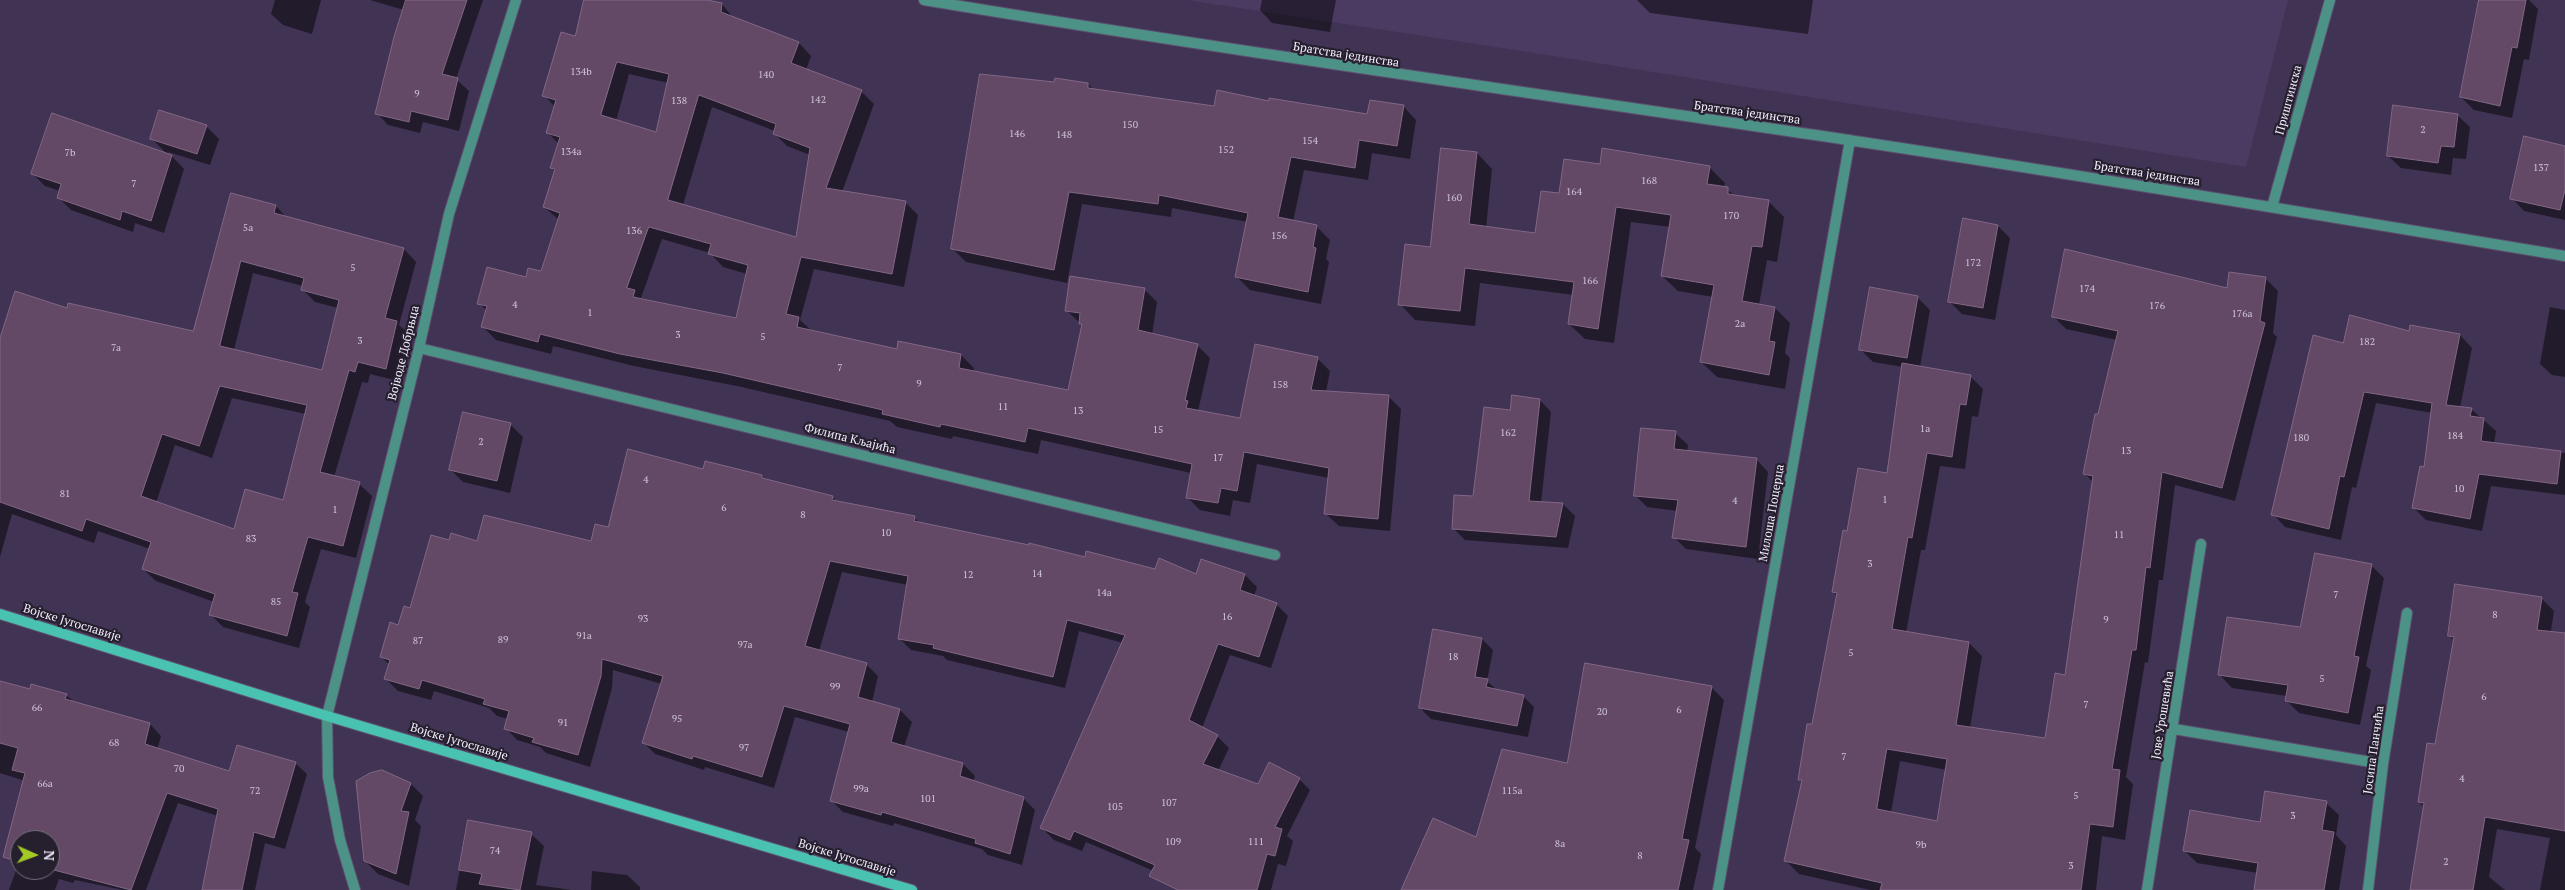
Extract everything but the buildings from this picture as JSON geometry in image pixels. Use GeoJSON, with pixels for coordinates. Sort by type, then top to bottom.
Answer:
{"type":"FeatureCollection","features":[{"type":"Feature","properties":{"kind":"main road","name":"Војске Југославије"},"geometry":{"type":"LineString","coordinates":[[0,614],[327,716],[912,890]]}},
{"type":"Feature","properties":{"kind":"street","name":"Војводе Добрњца"},"geometry":{"type":"LineString","coordinates":[[355,890],[340,840],[328,777],[327,716],[419,348],[449,214],[516,0]]}},
{"type":"Feature","properties":{"kind":"street","name":"Братства јединства"},"geometry":{"type":"LineString","coordinates":[[924,0],[1379,72],[1850,140],[2565,256]]}},
{"type":"Feature","properties":{"kind":"street","name":"Приштинска"},"geometry":{"type":"LineString","coordinates":[[2272,207],[2330,0]]}},
{"type":"Feature","properties":{"kind":"street","name":"Милоша Поцерца"},"geometry":{"type":"LineString","coordinates":[[1718,890],[1850,140]]}},
{"type":"Feature","properties":{"kind":"street","name":"Филипа Кљајића"},"geometry":{"type":"LineString","coordinates":[[419,348],[1275,555]]}},
{"type":"Feature","properties":{"kind":"street","name":"Јове Урошевића"},"geometry":{"type":"LineString","coordinates":[[2148,890],[2201,544]]}},
{"type":"Feature","properties":{"kind":"street","name":"Јосипа Панчића"},"geometry":{"type":"LineString","coordinates":[[2368,890],[2384,764],[2407,613]]}},
{"type":"Feature","properties":{"kind":"street"},"geometry":{"type":"LineString","coordinates":[[2174,729],[2384,764]]}},
{"type":"Feature","properties":{"kind":"shaded area"},"geometry":{"type":"Polygon","coordinates":[[[1187,0],[2288,0],[2246,167],[1522,51],[1187,0]]]}}]}
